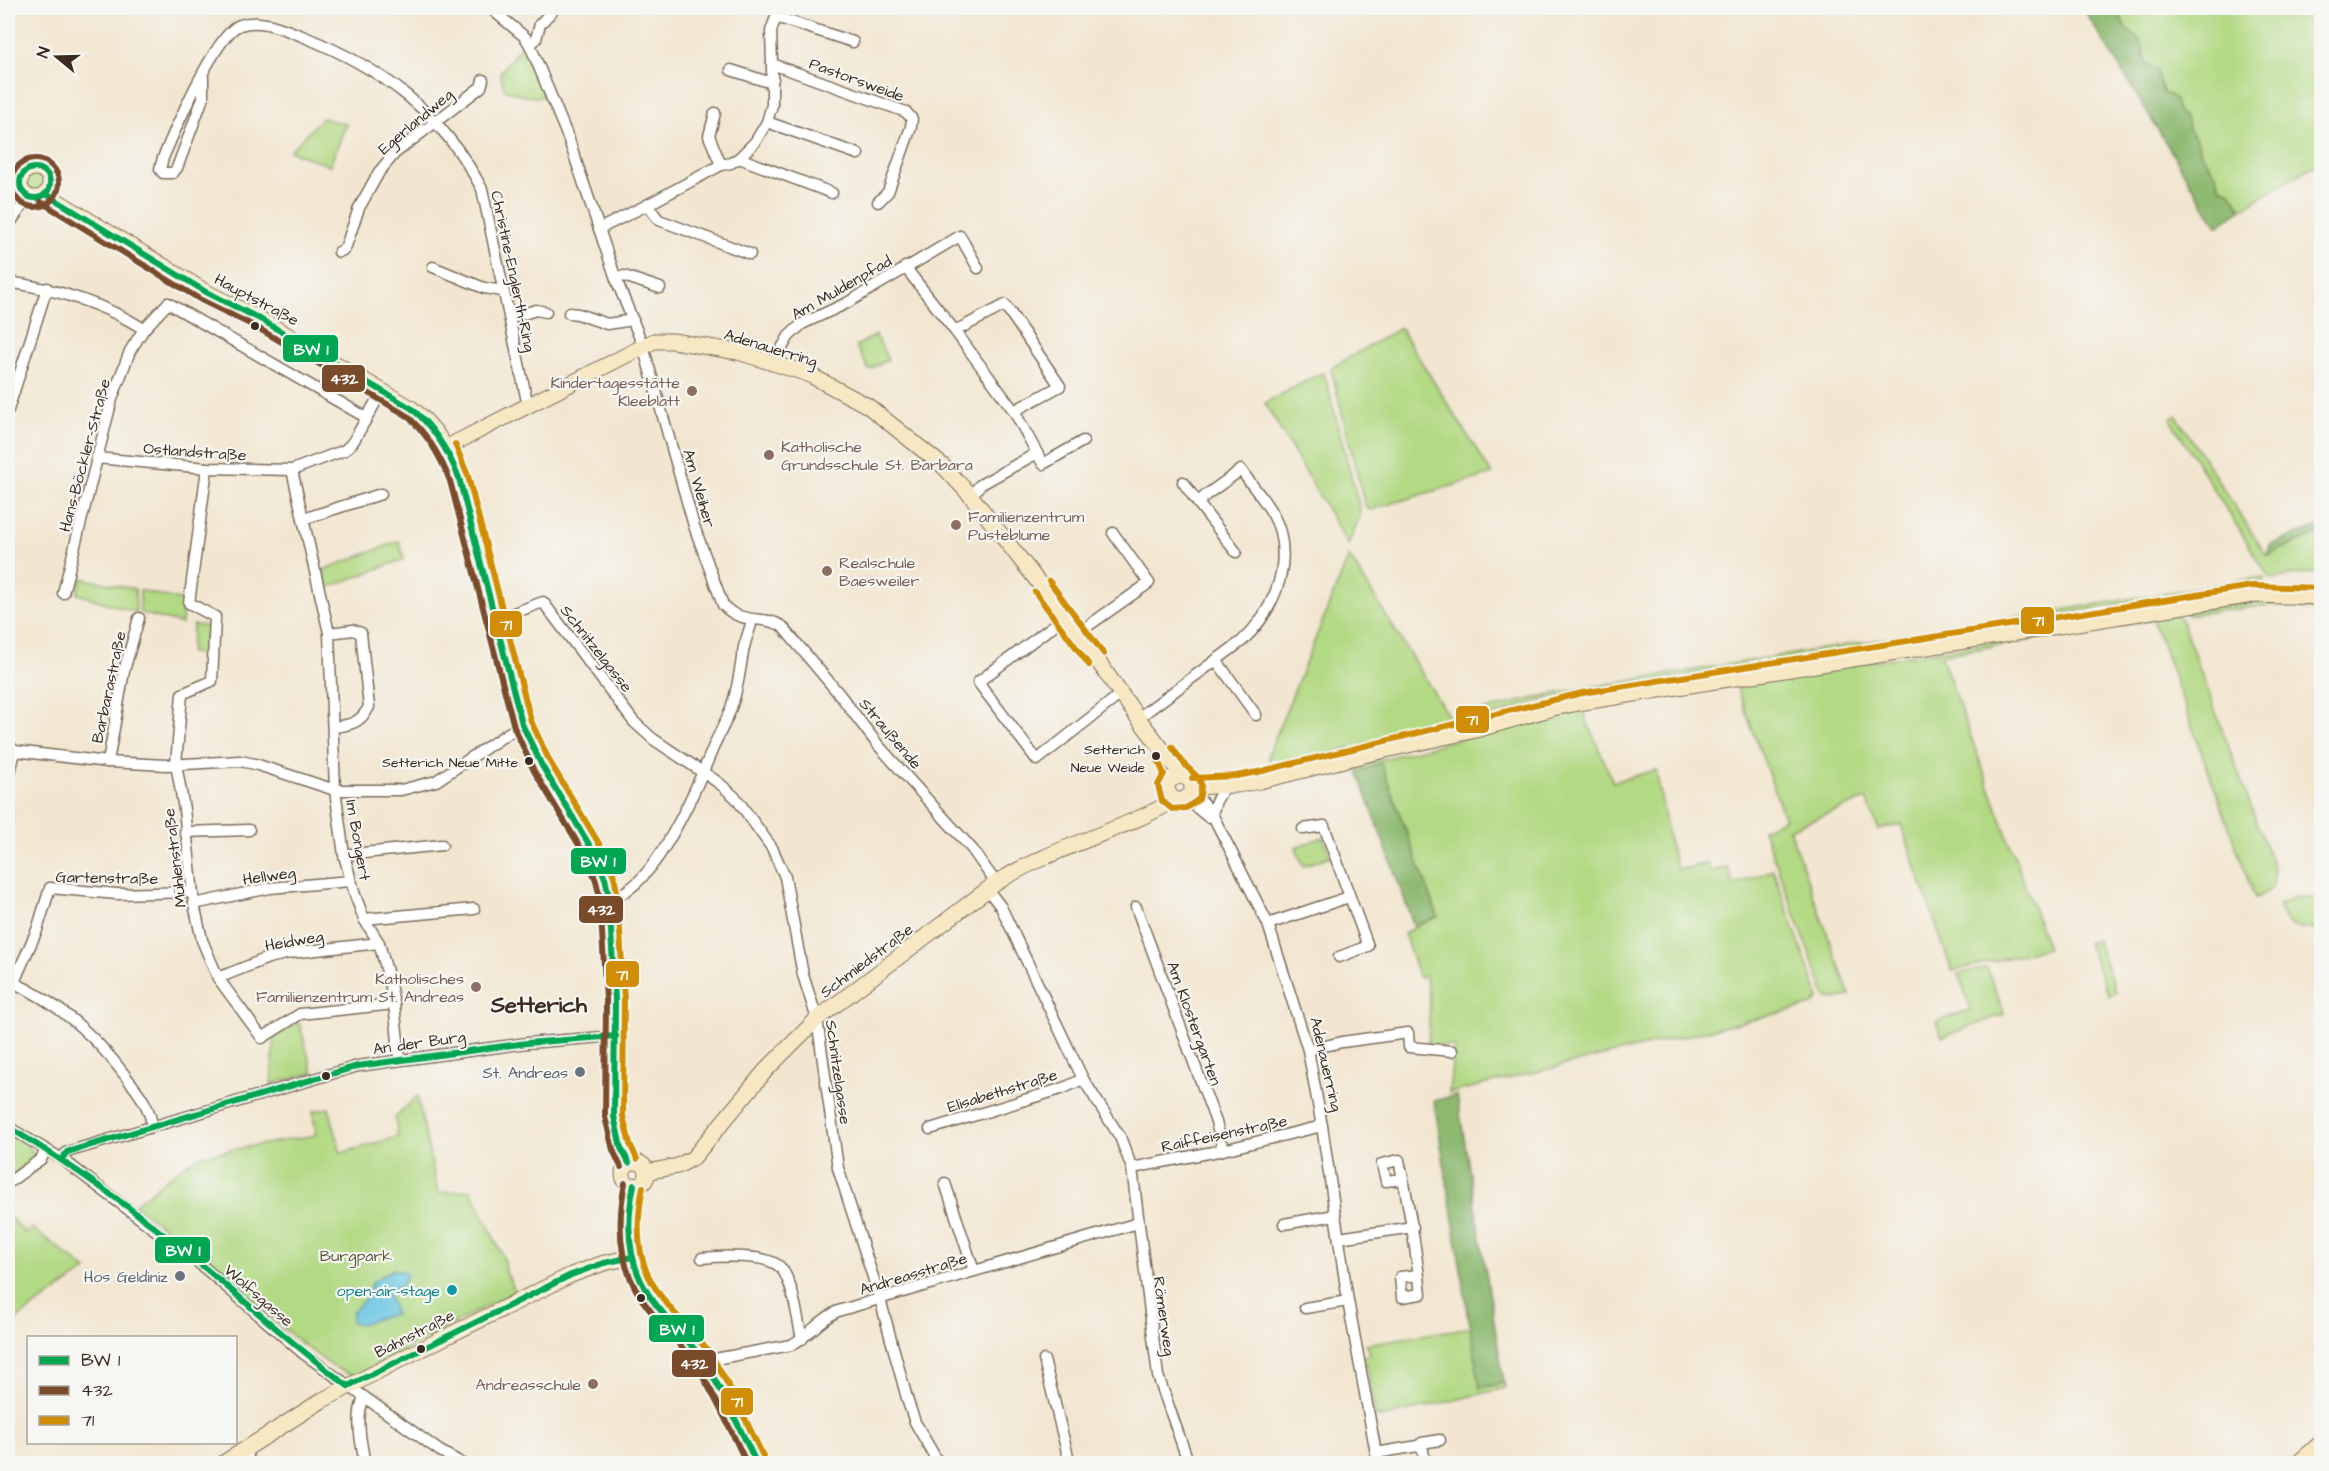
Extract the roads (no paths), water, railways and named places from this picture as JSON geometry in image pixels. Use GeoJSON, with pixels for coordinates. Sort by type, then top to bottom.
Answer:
{"type":"FeatureCollection","features":[{"type":"Feature","properties":{"kind":"street"},"geometry":{"type":"LineString","coordinates":[[490,8],[525,37],[530,45],[569,140],[616,279],[643,346]]}},
{"type":"Feature","properties":{"kind":"street"},"geometry":{"type":"LineString","coordinates":[[530,45],[536,39],[540,24],[555,8]]}},
{"type":"Feature","properties":{"kind":"street","name":"Pastorsweide"},"geometry":{"type":"LineString","coordinates":[[599,229],[722,165],[731,163],[755,142],[767,122],[771,105],[771,31],[780,12],[853,42]]}},
{"type":"Feature","properties":{"kind":"street","name":"Christine-Englerth-Ring"},"geometry":{"type":"LineString","coordinates":[[203,77],[203,98],[177,168],[168,174],[163,173],[160,169],[163,158],[203,77],[225,36],[239,25],[255,23],[269,25],[333,49],[367,66],[399,88],[435,123],[466,159],[482,189],[528,406]]}},
{"type":"Feature","properties":{"kind":"street","name":"Pastorsweide"},"geometry":{"type":"LineString","coordinates":[[772,64],[906,112],[912,119],[888,192],[878,202]]}},
{"type":"Feature","properties":{"kind":"street"},"geometry":{"type":"LineString","coordinates":[[732,70],[765,81],[772,79]]}},
{"type":"Feature","properties":{"kind":"street","name":"Egerlandweg"},"geometry":{"type":"LineString","coordinates":[[339,252],[345,249],[359,208],[379,172],[395,153],[480,87],[483,80]]}},
{"type":"Feature","properties":{"kind":"street"},"geometry":{"type":"LineString","coordinates":[[715,113],[709,136],[722,165]]}},
{"type":"Feature","properties":{"kind":"street"},"geometry":{"type":"LineString","coordinates":[[767,122],[858,154]]}},
{"type":"Feature","properties":{"kind":"street"},"geometry":{"type":"LineString","coordinates":[[739,158],[832,193]]}},
{"type":"Feature","properties":{"kind":"street"},"geometry":{"type":"LineString","coordinates":[[33,168],[45,171],[50,180],[46,194],[38,198],[29,196],[14,175],[33,168]]}},
{"type":"Feature","properties":{"kind":"street","name":"Hauptstraße"},"geometry":{"type":"LineString","coordinates":[[46,194],[206,292],[260,319],[382,391],[420,415],[447,447],[459,478],[522,724],[542,766],[596,856],[605,878],[609,897],[616,1036],[612,1104],[619,1145],[629,1164]]}},
{"type":"Feature","properties":{"kind":"street"},"geometry":{"type":"LineString","coordinates":[[8,226],[29,196]]}},
{"type":"Feature","properties":{"kind":"street"},"geometry":{"type":"LineString","coordinates":[[647,205],[659,220],[750,254]]}},
{"type":"Feature","properties":{"kind":"street","name":"Am Muldenpfad"},"geometry":{"type":"LineString","coordinates":[[777,364],[789,336],[802,324],[847,303],[960,236],[978,268]]}},
{"type":"Feature","properties":{"kind":"street"},"geometry":{"type":"LineString","coordinates":[[433,267],[484,288],[503,291]]}},
{"type":"Feature","properties":{"kind":"street","name":"Am Muldenpfad"},"geometry":{"type":"LineString","coordinates":[[905,267],[1014,411],[1037,453]]}},
{"type":"Feature","properties":{"kind":"street"},"geometry":{"type":"LineString","coordinates":[[616,279],[624,276],[660,288]]}},
{"type":"Feature","properties":{"kind":"street"},"geometry":{"type":"LineString","coordinates":[[8,282],[47,288],[81,299],[144,329]]}},
{"type":"Feature","properties":{"kind":"street"},"geometry":{"type":"LineString","coordinates":[[8,410],[47,288]]}},
{"type":"Feature","properties":{"kind":"street","name":"Hans-Böckler-Straße"},"geometry":{"type":"LineString","coordinates":[[63,593],[112,399],[130,351],[144,329],[168,303],[367,418]]}},
{"type":"Feature","properties":{"kind":"street"},"geometry":{"type":"LineString","coordinates":[[955,331],[1005,305],[1060,386],[1014,411]]}},
{"type":"Feature","properties":{"kind":"street"},"geometry":{"type":"LineString","coordinates":[[510,318],[536,310],[546,312]]}},
{"type":"Feature","properties":{"kind":"street"},"geometry":{"type":"LineString","coordinates":[[569,313],[607,324],[633,320]]}},
{"type":"Feature","properties":{"kind":"street","name":"Adenauerring"},"geometry":{"type":"LineString","coordinates":[[447,447],[654,341],[673,341],[738,352],[808,374],[868,406],[943,466],[971,496],[1078,633],[1138,718],[1162,747],[1182,789],[1217,825]]}},
{"type":"Feature","properties":{"kind":"street","name":"Am Weiher"},"geometry":{"type":"LineString","coordinates":[[643,346],[694,526],[723,605],[732,614],[752,620]]}},
{"type":"Feature","properties":{"kind":"street"},"geometry":{"type":"LineString","coordinates":[[292,470],[345,450],[353,442],[382,391]]}},
{"type":"Feature","properties":{"kind":"street"},"geometry":{"type":"LineString","coordinates":[[971,496],[980,485],[1037,453],[1043,464],[1083,441]]}},
{"type":"Feature","properties":{"kind":"street","name":"Ostlandstraße"},"geometry":{"type":"LineString","coordinates":[[96,458],[207,468],[292,470]]}},
{"type":"Feature","properties":{"kind":"street","name":"Mühlenstraße"},"geometry":{"type":"LineString","coordinates":[[207,468],[189,603],[215,617],[212,681],[182,694],[176,764],[184,809],[191,892],[202,940],[218,978],[262,1038],[300,1014],[394,1004]]}},
{"type":"Feature","properties":{"kind":"street","name":"Im Bongert"},"geometry":{"type":"LineString","coordinates":[[292,470],[329,633],[335,790],[344,855],[350,881],[364,920],[379,943],[394,1004],[400,1059]]}},
{"type":"Feature","properties":{"kind":"street"},"geometry":{"type":"LineString","coordinates":[[1138,718],[1242,641],[1257,627],[1269,608],[1277,588],[1283,558],[1279,531],[1271,513],[1240,470],[1198,503]]}},
{"type":"Feature","properties":{"kind":"street"},"geometry":{"type":"LineString","coordinates":[[1183,482],[1236,552]]}},
{"type":"Feature","properties":{"kind":"street"},"geometry":{"type":"LineString","coordinates":[[303,519],[381,494]]}},
{"type":"Feature","properties":{"kind":"street"},"geometry":{"type":"LineString","coordinates":[[1078,633],[1149,582],[1113,533]]}},
{"type":"Feature","properties":{"kind":"street"},"geometry":{"type":"LineString","coordinates":[[1182,789],[1260,782],[1584,702],[2241,596],[2269,594],[2322,597]]}},
{"type":"Feature","properties":{"kind":"street","name":"Schnitzelgasse"},"geometry":{"type":"LineString","coordinates":[[495,621],[543,602],[634,722],[667,750],[704,773],[736,798],[753,818],[781,864],[803,975],[817,1019],[834,1153],[880,1299],[915,1422],[939,1464]]}},
{"type":"Feature","properties":{"kind":"street"},"geometry":{"type":"LineString","coordinates":[[1065,617],[978,682],[997,708],[1037,760],[1122,693]]}},
{"type":"Feature","properties":{"kind":"street","name":"Barbarastraße"},"geometry":{"type":"LineString","coordinates":[[108,762],[124,671],[139,618]]}},
{"type":"Feature","properties":{"kind":"street"},"geometry":{"type":"LineString","coordinates":[[609,897],[619,896],[628,891],[645,874],[671,836],[704,773],[737,690],[744,646],[752,620]]}},
{"type":"Feature","properties":{"kind":"street","name":"Straußende"},"geometry":{"type":"LineString","coordinates":[[752,620],[775,622],[782,626],[840,695],[878,745],[972,849],[1083,1079],[1120,1137],[1132,1168]]}},
{"type":"Feature","properties":{"kind":"street"},"geometry":{"type":"LineString","coordinates":[[329,633],[353,630],[361,633],[369,706],[363,716],[352,725],[333,726]]}},
{"type":"Feature","properties":{"kind":"street"},"geometry":{"type":"LineString","coordinates":[[1216,660],[1256,716]]}},
{"type":"Feature","properties":{"kind":"street"},"geometry":{"type":"LineString","coordinates":[[8,782],[11,748],[108,762],[176,764],[240,761],[335,790],[401,790],[436,781],[522,724]]}},
{"type":"Feature","properties":{"kind":"street"},"geometry":{"type":"LineString","coordinates":[[1212,814],[1216,801],[1231,785]]}},
{"type":"Feature","properties":{"kind":"street","name":"Adenauerring"},"geometry":{"type":"LineString","coordinates":[[1182,789],[1212,814],[1268,924],[1308,1050],[1322,1126],[1348,1301],[1377,1458]]}},
{"type":"Feature","properties":{"kind":"street","name":"Schmiedstraße"},"geometry":{"type":"LineString","coordinates":[[647,1172],[678,1166],[693,1158],[766,1070],[817,1019],[992,887],[1021,867],[1142,818],[1182,789]]}},
{"type":"Feature","properties":{"kind":"street"},"geometry":{"type":"LineString","coordinates":[[1304,829],[1324,826],[1368,946],[1340,957]]}},
{"type":"Feature","properties":{"kind":"street"},"geometry":{"type":"LineString","coordinates":[[185,832],[249,830]]}},
{"type":"Feature","properties":{"kind":"street"},"geometry":{"type":"LineString","coordinates":[[344,855],[442,845]]}},
{"type":"Feature","properties":{"kind":"street","name":"Hellweg"},"geometry":{"type":"LineString","coordinates":[[194,904],[270,888],[350,881]]}},
{"type":"Feature","properties":{"kind":"street","name":"Gartenstraße"},"geometry":{"type":"LineString","coordinates":[[10,981],[37,930],[50,888],[117,894],[191,892]]}},
{"type":"Feature","properties":{"kind":"street"},"geometry":{"type":"LineString","coordinates":[[1268,924],[1349,897]]}},
{"type":"Feature","properties":{"kind":"street","name":"Am Klostergarten"},"geometry":{"type":"LineString","coordinates":[[1136,907],[1216,1122],[1223,1150]]}},
{"type":"Feature","properties":{"kind":"street"},"geometry":{"type":"LineString","coordinates":[[364,920],[474,909]]}},
{"type":"Feature","properties":{"kind":"street","name":"Heidweg"},"geometry":{"type":"LineString","coordinates":[[218,978],[268,958],[290,953],[379,943]]}},
{"type":"Feature","properties":{"kind":"street"},"geometry":{"type":"LineString","coordinates":[[10,981],[63,1012],[103,1048],[140,1095],[151,1114],[152,1126]]}},
{"type":"Feature","properties":{"kind":"street"},"geometry":{"type":"LineString","coordinates":[[1308,1050],[1342,1042],[1408,1033],[1409,1047],[1452,1051]]}},
{"type":"Feature","properties":{"kind":"street","name":"An der Burg"},"geometry":{"type":"LineString","coordinates":[[62,1159],[67,1152],[357,1066],[527,1043],[616,1036]]}},
{"type":"Feature","properties":{"kind":"street","name":"Elisabethstraße"},"geometry":{"type":"LineString","coordinates":[[930,1129],[1064,1088],[1083,1079]]}},
{"type":"Feature","properties":{"kind":"street","name":"Raiffeisenstraße"},"geometry":{"type":"LineString","coordinates":[[1132,1168],[1223,1150],[1322,1126]]}},
{"type":"Feature","properties":{"kind":"street","name":"Wolfsgasse"},"geometry":{"type":"LineString","coordinates":[[8,1127],[62,1159],[200,1264],[304,1354],[440,1451],[463,1464]]}},
{"type":"Feature","properties":{"kind":"street"},"geometry":{"type":"LineString","coordinates":[[8,1183],[41,1159],[46,1150]]}},
{"type":"Feature","properties":{"kind":"street"},"geometry":{"type":"LineString","coordinates":[[641,1163],[647,1172],[644,1181],[634,1185],[627,1182],[624,1176],[629,1164],[641,1163]]}},
{"type":"Feature","properties":{"kind":"street","name":"Römerweg"},"geometry":{"type":"LineString","coordinates":[[1132,1168],[1158,1376],[1189,1464]]}},
{"type":"Feature","properties":{"kind":"street"},"geometry":{"type":"LineString","coordinates":[[1403,1179],[1413,1227],[1419,1275]]}},
{"type":"Feature","properties":{"kind":"street"},"geometry":{"type":"LineString","coordinates":[[945,1183],[974,1270]]}},
{"type":"Feature","properties":{"kind":"street"},"geometry":{"type":"LineString","coordinates":[[634,1185],[629,1206],[628,1225],[632,1257],[641,1282],[704,1363],[757,1464]]}},
{"type":"Feature","properties":{"kind":"street"},"geometry":{"type":"LineString","coordinates":[[1284,1224],[1335,1215]]}},
{"type":"Feature","properties":{"kind":"street","name":"Andreasstraße"},"geometry":{"type":"LineString","coordinates":[[704,1363],[791,1345],[802,1339],[830,1314],[1138,1223]]}},
{"type":"Feature","properties":{"kind":"street"},"geometry":{"type":"LineString","coordinates":[[1339,1238],[1413,1227]]}},
{"type":"Feature","properties":{"kind":"street"},"geometry":{"type":"LineString","coordinates":[[702,1258],[719,1256],[750,1258],[771,1261],[780,1267],[787,1280],[802,1339]]}},
{"type":"Feature","properties":{"kind":"street","name":"Bahnstraße"},"geometry":{"type":"LineString","coordinates":[[222,1464],[248,1456],[348,1386],[571,1275],[604,1263],[632,1257]]}},
{"type":"Feature","properties":{"kind":"street"},"geometry":{"type":"LineString","coordinates":[[1305,1308],[1348,1301]]}},
{"type":"Feature","properties":{"kind":"street"},"geometry":{"type":"LineString","coordinates":[[1044,1360],[1070,1464]]}},
{"type":"Feature","properties":{"kind":"street"},"geometry":{"type":"LineString","coordinates":[[364,1397],[360,1407],[360,1438],[365,1464]]}},
{"type":"Feature","properties":{"kind":"street"},"geometry":{"type":"LineString","coordinates":[[1377,1458],[1422,1443],[1440,1440]]}},
{"type":"Feature","properties":{"kind":"street"},"geometry":{"type":"LineString","coordinates":[[2297,1464],[2322,1442]]}},
{"type":"Feature","properties":{"kind":"street"},"geometry":{"type":"LineString","coordinates":[[1418,1446],[1423,1450],[1425,1464]]}},
{"type":"Feature","properties":{"kind":"water"},"geometry":{"type":"Polygon","coordinates":[[[393,1269],[405,1272],[407,1277],[399,1288],[397,1286],[389,1295],[395,1314],[360,1324],[351,1322],[352,1312],[366,1298],[372,1282],[393,1269]]]}},
{"type":"Feature","properties":{"kind":"place","name":"Kindertagesstätte Kleeblatt"},"geometry":{"type":"Point","coordinates":[692,391]}},
{"type":"Feature","properties":{"kind":"place","name":"Katholische Grundsschule St. Barbara"},"geometry":{"type":"Point","coordinates":[769,455]}},
{"type":"Feature","properties":{"kind":"place","name":"Familienzentrum Pusteblume"},"geometry":{"type":"Point","coordinates":[956,525]}},
{"type":"Feature","properties":{"kind":"place","name":"Realschule Baesweiler"},"geometry":{"type":"Point","coordinates":[827,571]}},
{"type":"Feature","properties":{"kind":"place","name":"Setterich Neue Weide"},"geometry":{"type":"Point","coordinates":[1156,756]}},
{"type":"Feature","properties":{"kind":"place","name":"Setterich Neue Mitte"},"geometry":{"type":"Point","coordinates":[529,761]}},
{"type":"Feature","properties":{"kind":"place","name":"Katholisches Familienzentrum St. Andreas"},"geometry":{"type":"Point","coordinates":[476,987]}},
{"type":"Feature","properties":{"kind":"place","name":"St. Andreas"},"geometry":{"type":"Point","coordinates":[580,1072]}},
{"type":"Feature","properties":{"kind":"place","name":"Hos Geldiniz"},"geometry":{"type":"Point","coordinates":[180,1276]}},
{"type":"Feature","properties":{"kind":"place","name":"open-air-stage"},"geometry":{"type":"Point","coordinates":[452,1290]}},
{"type":"Feature","properties":{"kind":"place","name":"Andreasschule"},"geometry":{"type":"Point","coordinates":[593,1384]}},
{"type":"Feature","properties":{"kind":"district","name":"Setterich"},"geometry":{"type":"Point","coordinates":[539,1004]}},
{"type":"Feature","properties":{"kind":"park label","name":"Burgpark"},"geometry":{"type":"Point","coordinates":[356,1255]}}]}
